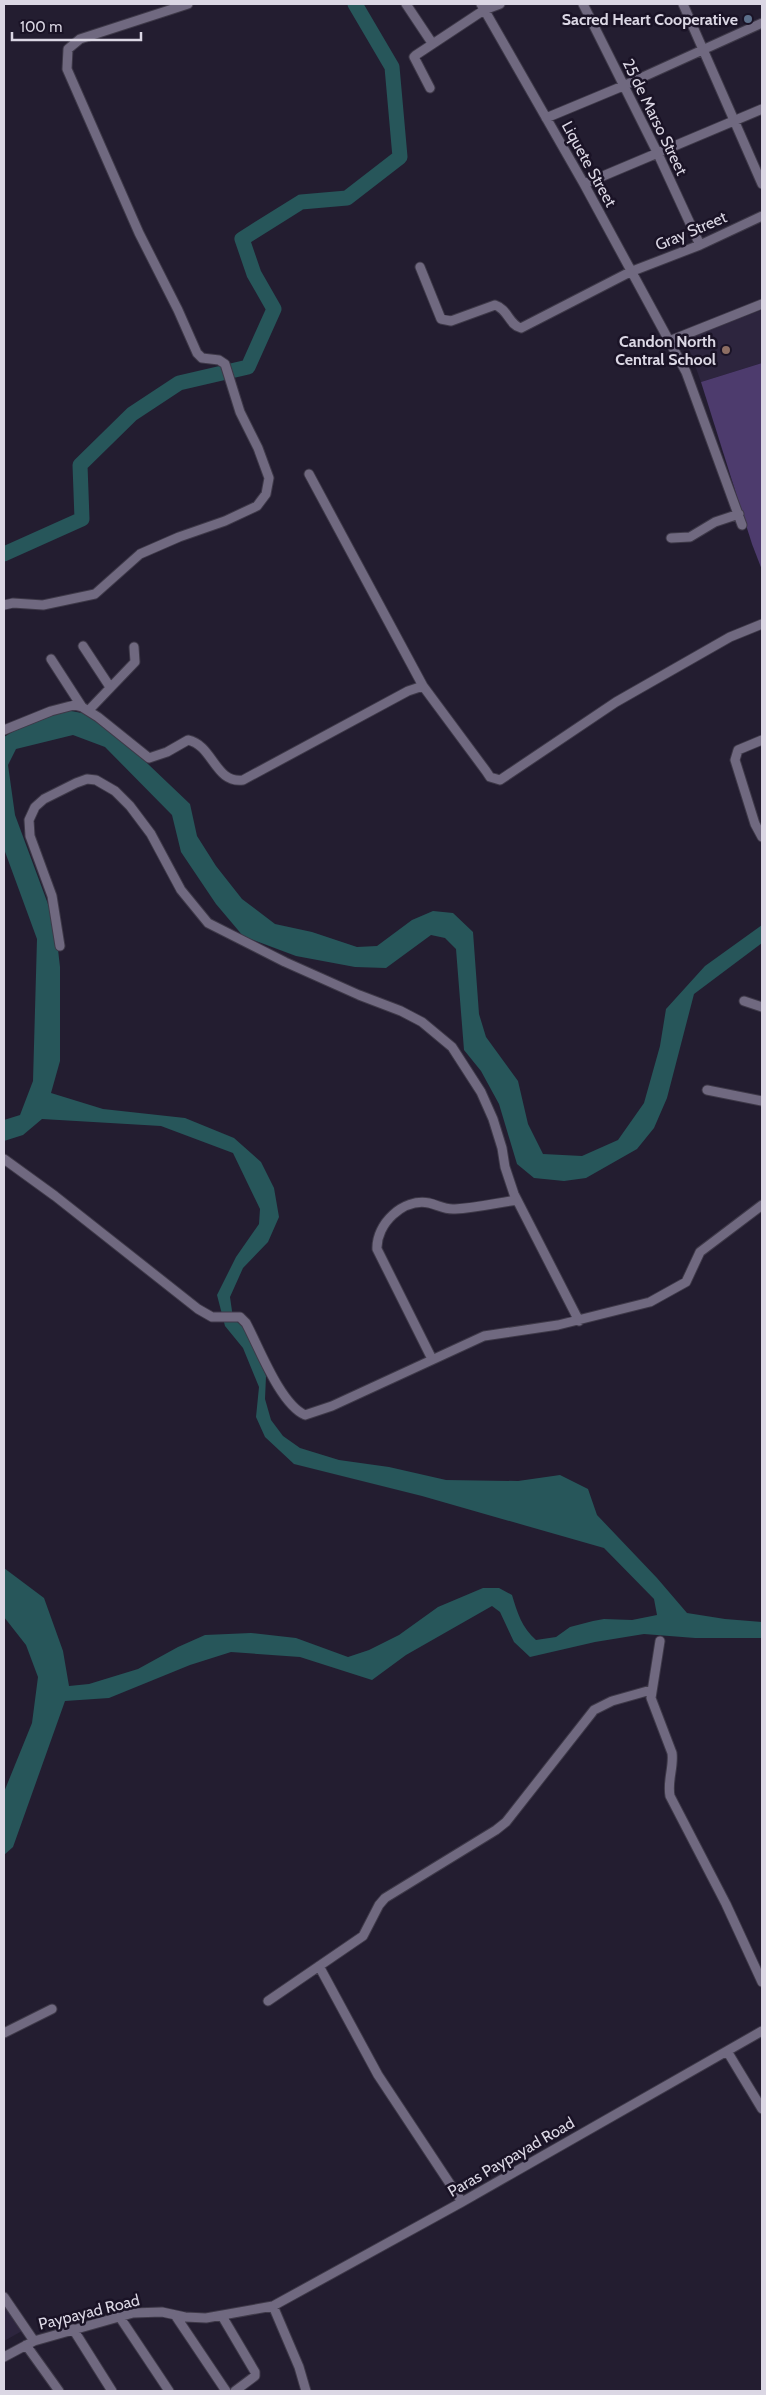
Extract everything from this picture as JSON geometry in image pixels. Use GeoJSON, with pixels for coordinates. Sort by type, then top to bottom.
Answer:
{"type":"FeatureCollection","features":[{"type":"Feature","properties":{"kind":"street"},"geometry":{"type":"LineString","coordinates":[[4,605],[13,603],[43,605],[95,594],[140,554],[179,537],[225,521],[261,503],[266,494],[269,478],[258,448],[240,412],[228,372],[219,360],[202,358],[197,353],[76,92],[66,62],[68,49],[80,39],[188,4]]}},
{"type":"Feature","properties":{"kind":"street"},"geometry":{"type":"LineString","coordinates":[[406,4],[432,43]]}},
{"type":"Feature","properties":{"kind":"street"},"geometry":{"type":"LineString","coordinates":[[430,88],[414,57],[483,7],[500,4]]}},
{"type":"Feature","properties":{"kind":"street","name":"25 de Marso Street"},"geometry":{"type":"LineString","coordinates":[[583,4],[658,154],[700,245]]}},
{"type":"Feature","properties":{"kind":"street"},"geometry":{"type":"LineString","coordinates":[[683,4],[762,184]]}},
{"type":"Feature","properties":{"kind":"street","name":"Liquete Street"},"geometry":{"type":"LineString","coordinates":[[483,7],[584,184],[669,341],[694,391],[742,525]]}},
{"type":"Feature","properties":{"kind":"street"},"geometry":{"type":"LineString","coordinates":[[546,118],[623,86],[762,22]]}},
{"type":"Feature","properties":{"kind":"street"},"geometry":{"type":"LineString","coordinates":[[584,184],[762,109]]}},
{"type":"Feature","properties":{"kind":"street","name":"Gray Street"},"geometry":{"type":"LineString","coordinates":[[420,267],[441,320],[450,321],[495,305],[501,308],[514,325],[521,328],[630,272],[700,245],[762,216]]}},
{"type":"Feature","properties":{"kind":"street"},"geometry":{"type":"LineString","coordinates":[[669,341],[762,304]]}},
{"type":"Feature","properties":{"kind":"street"},"geometry":{"type":"LineString","coordinates":[[309,474],[423,686],[490,777],[500,780],[616,702],[730,637],[762,624]]}},
{"type":"Feature","properties":{"kind":"street"},"geometry":{"type":"LineString","coordinates":[[671,538],[690,537],[716,522],[739,514]]}},
{"type":"Feature","properties":{"kind":"street"},"geometry":{"type":"LineString","coordinates":[[83,646],[110,686]]}},
{"type":"Feature","properties":{"kind":"street"},"geometry":{"type":"LineString","coordinates":[[4,730],[63,707],[85,709],[135,662],[134,648]]}},
{"type":"Feature","properties":{"kind":"street"},"geometry":{"type":"LineString","coordinates":[[51,659],[85,709],[149,758],[167,752],[188,740],[195,741],[202,746],[226,777],[236,781],[243,780],[408,691],[423,686]]}},
{"type":"Feature","properties":{"kind":"street"},"geometry":{"type":"LineString","coordinates":[[762,740],[738,750],[735,760],[755,824],[762,837]]}},
{"type":"Feature","properties":{"kind":"street"},"geometry":{"type":"LineString","coordinates":[[60,946],[52,896],[32,842],[28,828],[29,820],[35,806],[44,799],[76,783],[96,780],[115,791],[130,806],[151,834],[181,890],[208,923],[285,962],[359,995],[401,1011],[422,1022],[452,1047],[471,1074],[493,1119],[502,1148],[504,1167],[517,1200],[579,1320]]}},
{"type":"Feature","properties":{"kind":"street"},"geometry":{"type":"LineString","coordinates":[[744,1001],[762,1007]]}},
{"type":"Feature","properties":{"kind":"street"},"geometry":{"type":"LineString","coordinates":[[707,1090],[762,1101]]}},
{"type":"Feature","properties":{"kind":"street"},"geometry":{"type":"LineString","coordinates":[[4,1159],[55,1196],[198,1309],[207,1315],[240,1317],[246,1323],[286,1397],[294,1409],[304,1415],[332,1406],[484,1336],[524,1331],[579,1320],[650,1302],[676,1289],[691,1275],[700,1252],[762,1205]]}},
{"type":"Feature","properties":{"kind":"street"},"geometry":{"type":"LineString","coordinates":[[432,1359],[377,1249],[377,1242],[383,1228],[395,1212],[418,1204],[428,1203],[442,1208],[455,1209],[517,1200]]}},
{"type":"Feature","properties":{"kind":"street"},"geometry":{"type":"LineString","coordinates":[[660,1641],[656,1674],[651,1690],[653,1706],[672,1753],[669,1790],[672,1801],[706,1862],[762,1982]]}},
{"type":"Feature","properties":{"kind":"street"},"geometry":{"type":"LineString","coordinates":[[268,2001],[363,1936],[378,1904],[385,1898],[506,1822],[594,1710],[612,1701],[651,1690]]}},
{"type":"Feature","properties":{"kind":"street"},"geometry":{"type":"LineString","coordinates":[[319,1966],[378,2075],[462,2202]]}},
{"type":"Feature","properties":{"kind":"street"},"geometry":{"type":"LineString","coordinates":[[4,2034],[52,2009]]}},
{"type":"Feature","properties":{"kind":"street","name":"Paras Paypayad Road"},"geometry":{"type":"LineString","coordinates":[[273,2306],[462,2202],[762,2031]]}},
{"type":"Feature","properties":{"kind":"street"},"geometry":{"type":"LineString","coordinates":[[727,2051],[762,2109]]}},
{"type":"Feature","properties":{"kind":"street"},"geometry":{"type":"LineString","coordinates":[[4,2297],[59,2391]]}},
{"type":"Feature","properties":{"kind":"street"},"geometry":{"type":"LineString","coordinates":[[273,2306],[299,2367],[306,2391]]}},
{"type":"Feature","properties":{"kind":"street","name":"Paypayad Road"},"geometry":{"type":"LineString","coordinates":[[4,2356],[30,2343],[119,2316],[148,2311],[197,2318],[222,2316],[273,2306]]}},
{"type":"Feature","properties":{"kind":"street"},"geometry":{"type":"LineString","coordinates":[[176,2315],[226,2391]]}},
{"type":"Feature","properties":{"kind":"street"},"geometry":{"type":"LineString","coordinates":[[119,2316],[169,2391]]}},
{"type":"Feature","properties":{"kind":"street"},"geometry":{"type":"LineString","coordinates":[[222,2316],[255,2372],[255,2376],[251,2381],[235,2391]]}},
{"type":"Feature","properties":{"kind":"street"},"geometry":{"type":"LineString","coordinates":[[72,2329],[112,2391]]}},
{"type":"Feature","properties":{"kind":"shaded area","name":"Candon North Central School"},"geometry":{"type":"Polygon","coordinates":[[[762,310],[762,363],[701,382],[685,338],[762,310]]]}},
{"type":"Feature","properties":{"kind":"shaded area"},"geometry":{"type":"Polygon","coordinates":[[[762,363],[762,570],[701,382],[762,363]]]}},
{"type":"Feature","properties":{"kind":"shaded area"},"geometry":{"type":"Polygon","coordinates":[[[66,710],[87,714],[128,745],[190,804],[197,836],[216,866],[242,899],[275,924],[312,932],[357,947],[377,946],[412,920],[433,911],[453,913],[473,932],[479,1014],[486,1037],[518,1081],[528,1124],[543,1154],[582,1156],[618,1140],[644,1103],[660,1046],[666,1009],[705,966],[762,925],[762,943],[694,994],[667,1098],[654,1128],[637,1149],[586,1178],[564,1181],[534,1178],[517,1164],[499,1104],[481,1071],[464,1050],[456,949],[445,938],[431,935],[386,968],[355,967],[296,956],[243,936],[216,904],[181,852],[172,815],[105,747],[73,735],[16,749],[8,765],[15,815],[55,923],[60,967],[60,1061],[51,1093],[103,1109],[185,1118],[234,1138],[261,1162],[274,1188],[279,1217],[268,1242],[243,1268],[230,1297],[233,1318],[247,1331],[266,1376],[265,1399],[271,1420],[283,1436],[300,1448],[339,1460],[389,1467],[446,1480],[518,1481],[560,1475],[588,1489],[597,1515],[657,1578],[687,1613],[762,1622],[762,1638],[695,1638],[644,1634],[595,1642],[530,1657],[514,1642],[500,1612],[492,1606],[406,1655],[372,1680],[300,1657],[231,1652],[190,1665],[109,1698],[65,1701],[13,1847],[4,1855],[4,1792],[32,1723],[38,1677],[26,1645],[4,1617],[4,1568],[44,1598],[63,1651],[69,1686],[89,1684],[138,1669],[178,1647],[205,1635],[251,1633],[296,1638],[348,1657],[369,1650],[399,1635],[438,1607],[483,1588],[499,1588],[512,1595],[518,1614],[536,1640],[556,1637],[570,1627],[593,1621],[604,1619],[632,1620],[657,1615],[654,1599],[604,1548],[422,1496],[294,1464],[265,1437],[256,1417],[259,1387],[243,1348],[225,1326],[217,1295],[236,1257],[259,1224],[260,1209],[233,1153],[161,1126],[42,1119],[23,1135],[4,1141],[4,1120],[20,1115],[33,1081],[37,939],[4,849],[4,737],[32,720],[66,710]]]}},
{"type":"Feature","properties":{"kind":"shaded area"},"geometry":{"type":"Polygon","coordinates":[[[4,2305],[22,2331],[4,2341],[4,2305]]]}},
{"type":"Feature","properties":{"kind":"waterway"},"geometry":{"type":"LineString","coordinates":[[4,554],[82,519],[80,465],[132,414],[179,383],[248,367],[274,309],[254,274],[242,239],[301,202],[347,198],[400,157],[392,67],[355,4]]}},
{"type":"Feature","properties":{"kind":"place","name":"Sacred Heart Cooperative"},"geometry":{"type":"Point","coordinates":[748,19]}},
{"type":"Feature","properties":{"kind":"place","name":"Candon North Central School"},"geometry":{"type":"Point","coordinates":[726,350]}}]}
